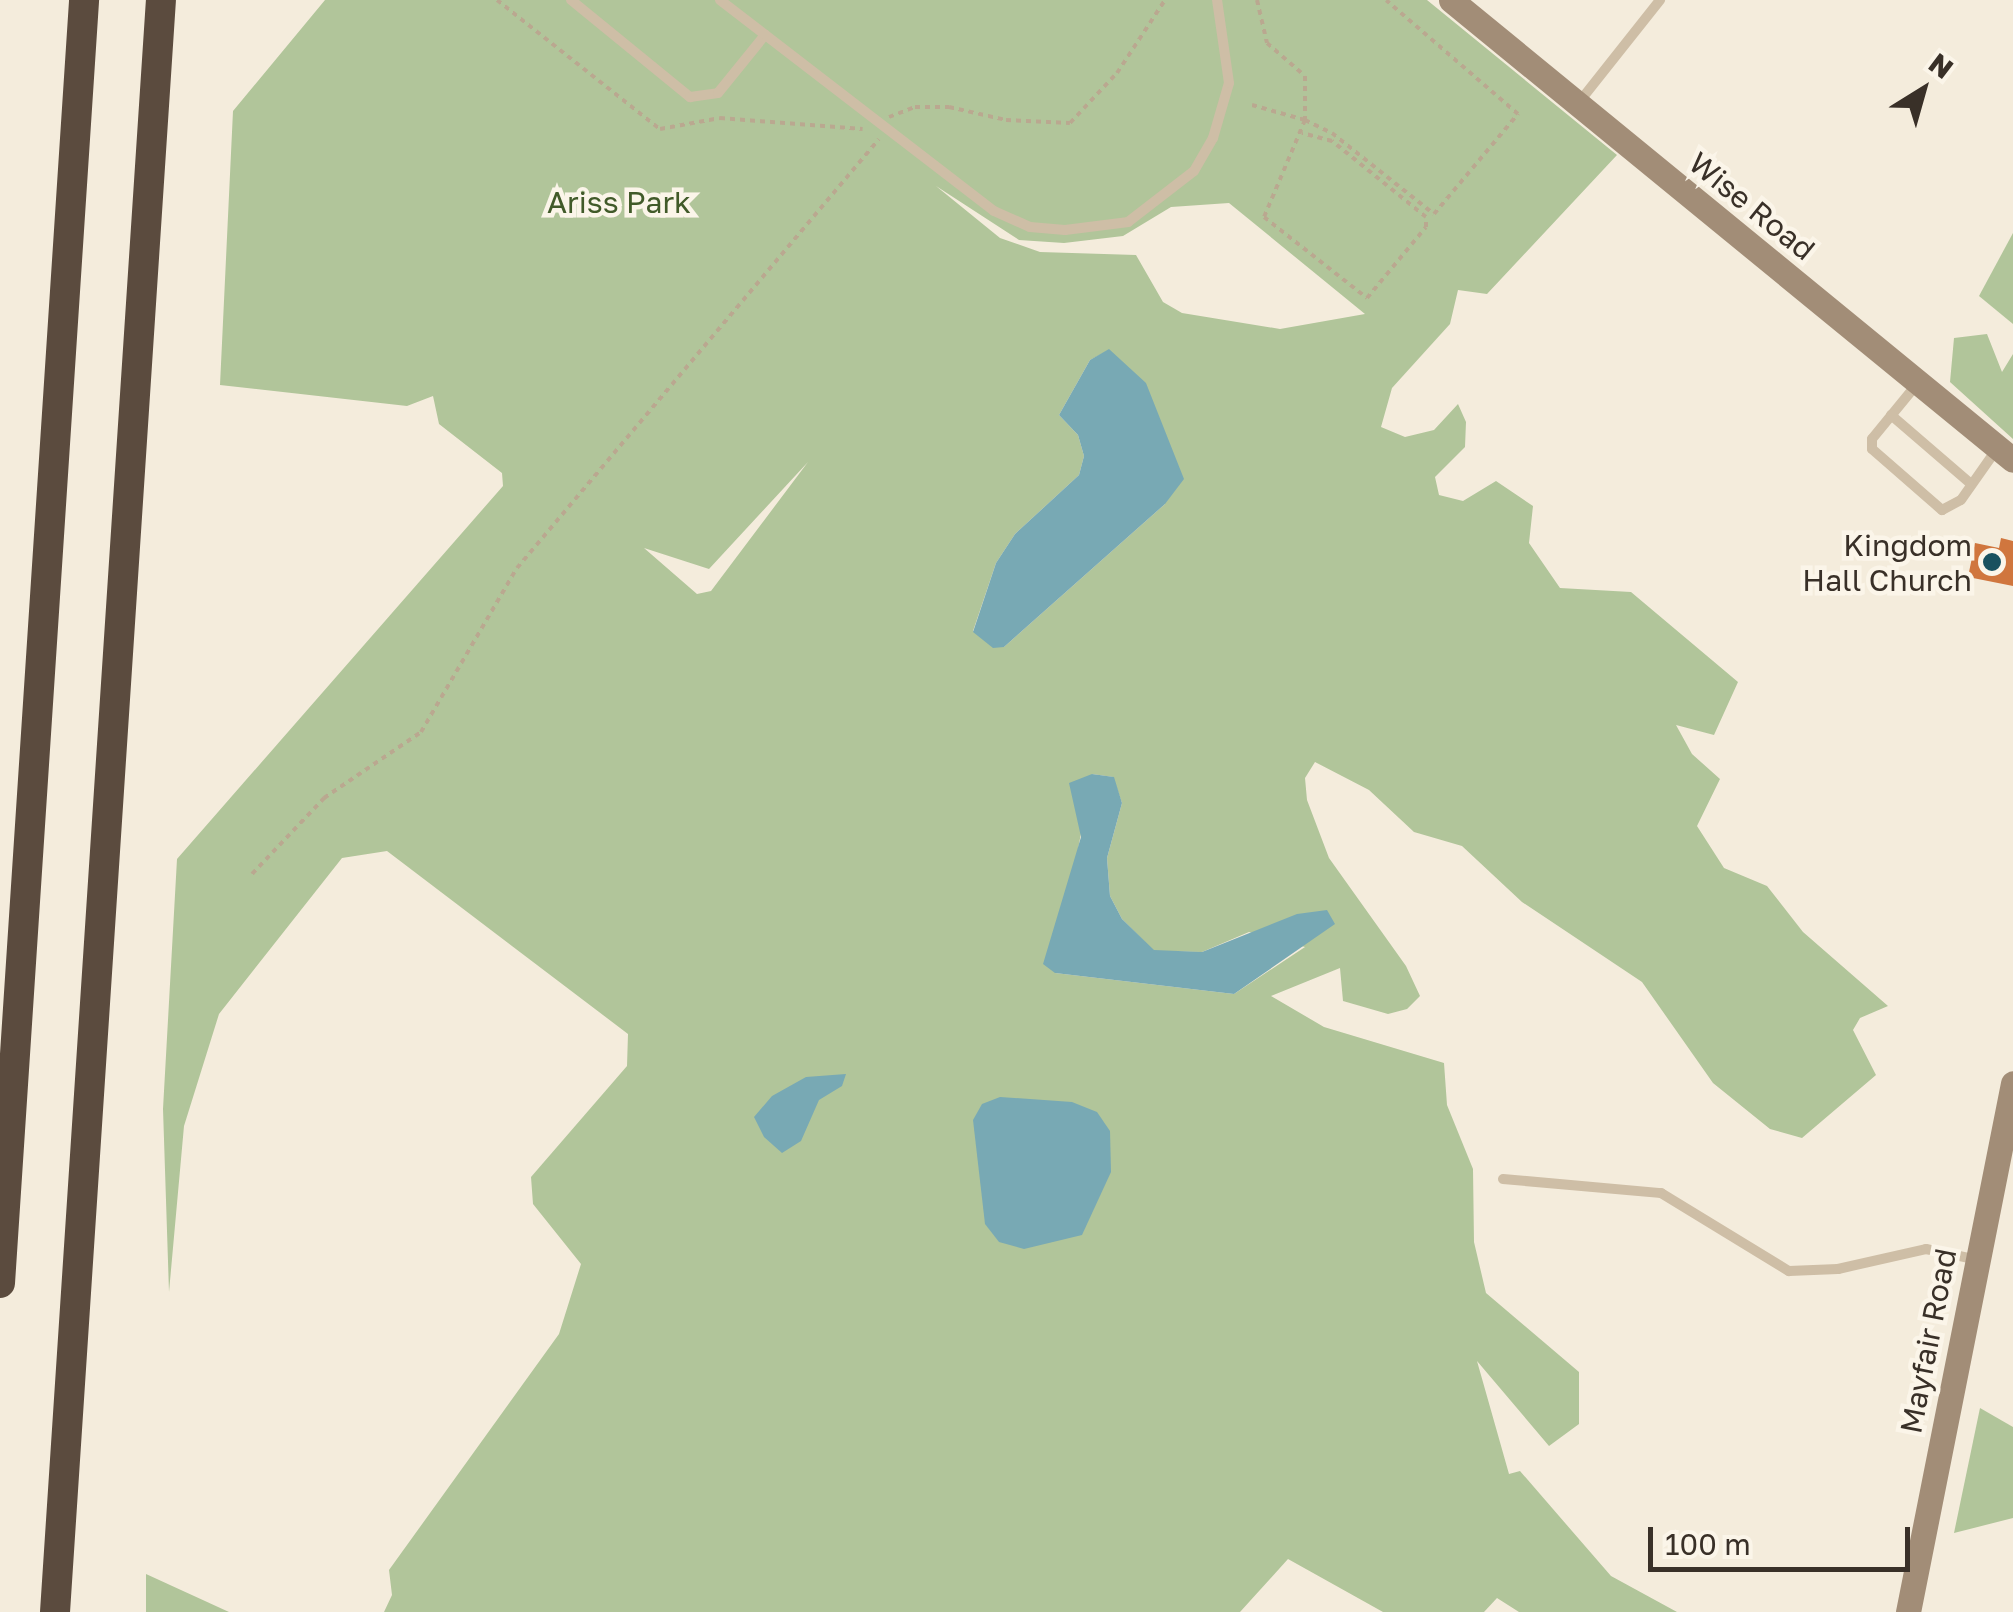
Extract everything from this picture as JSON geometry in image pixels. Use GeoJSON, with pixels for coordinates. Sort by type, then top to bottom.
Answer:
{"type":"FeatureCollection","features":[{"type":"Feature","properties":{"kind":"highway"},"geometry":{"type":"LineString","coordinates":[[0,1283],[84,0]]}},
{"type":"Feature","properties":{"kind":"highway"},"geometry":{"type":"LineString","coordinates":[[55,1612],[161,0]]}},
{"type":"Feature","properties":{"kind":"street","name":"Wise Road"},"geometry":{"type":"LineString","coordinates":[[1451,0],[2006,454]]}},
{"type":"Feature","properties":{"kind":"street","name":"Mayfair Road"},"geometry":{"type":"LineString","coordinates":[[1908,1612],[2013,1083]]}},
{"type":"Feature","properties":{"kind":"lane"},"geometry":{"type":"LineString","coordinates":[[571,0],[690,97],[718,93],[765,36]]}},
{"type":"Feature","properties":{"kind":"lane"},"geometry":{"type":"LineString","coordinates":[[720,0],[882,129],[994,211],[1030,227],[1097,230],[1128,222],[1174,191],[1213,138],[1229,84],[1217,0]]}},
{"type":"Feature","properties":{"kind":"lane"},"geometry":{"type":"LineString","coordinates":[[1578,104],[1660,0]]}},
{"type":"Feature","properties":{"kind":"lane"},"geometry":{"type":"LineString","coordinates":[[1918,383],[1872,439],[1872,449],[1942,510],[1961,500],[1969,482],[2006,454]]}},
{"type":"Feature","properties":{"kind":"lane"},"geometry":{"type":"LineString","coordinates":[[1891,415],[1969,482]]}},
{"type":"Feature","properties":{"kind":"lane"},"geometry":{"type":"LineString","coordinates":[[1503,1179],[1660,1193],[1789,1271],[1838,1270],[1926,1249],[1978,1260]]}},
{"type":"Feature","properties":{"kind":"path"},"geometry":{"type":"LineString","coordinates":[[252,874],[324,798],[421,732],[517,568],[882,129],[915,107],[1070,123],[1117,73],[1165,0]]}},
{"type":"Feature","properties":{"kind":"path"},"geometry":{"type":"LineString","coordinates":[[1257,0],[1267,42],[1304,76],[1302,134],[1264,217],[1368,298],[1422,232],[1426,217],[1332,141],[1302,134]]}},
{"type":"Feature","properties":{"kind":"path"},"geometry":{"type":"LineString","coordinates":[[1252,105],[1305,120],[1332,133],[1434,214],[1516,118],[1514,106],[1386,0]]}},
{"type":"Feature","properties":{"kind":"green space","name":"Ariss Park"},"geometry":{"type":"Polygon","coordinates":[[[325,0],[1427,0],[1617,155],[1487,294],[1458,290],[1450,324],[1392,388],[1381,427],[1405,437],[1434,430],[1458,404],[1466,422],[1465,447],[1435,477],[1439,495],[1463,501],[1496,481],[1533,506],[1529,543],[1560,588],[1631,592],[1738,682],[1714,735],[1676,725],[1692,754],[1720,779],[1697,826],[1724,868],[1767,886],[1803,932],[1888,1006],[1860,1018],[1853,1030],[1876,1075],[1802,1138],[1770,1129],[1713,1083],[1642,982],[1522,902],[1462,846],[1414,832],[1369,790],[1315,762],[1305,778],[1307,800],[1329,858],[1406,966],[1420,996],[1407,1009],[1388,1014],[1343,1001],[1340,968],[1271,996],[1324,1027],[1444,1063],[1447,1105],[1473,1169],[1474,1242],[1486,1293],[1579,1372],[1579,1424],[1549,1446],[1477,1361],[1509,1474],[1520,1471],[1611,1576],[1677,1612],[1519,1612],[1497,1598],[1484,1612],[1383,1612],[1288,1559],[1240,1612],[384,1612],[392,1595],[389,1570],[559,1334],[581,1264],[533,1204],[531,1177],[627,1066],[628,1034],[387,851],[342,858],[219,1014],[184,1126],[169,1292],[163,1109],[177,859],[503,486],[502,473],[439,424],[433,396],[407,406],[220,385],[233,111],[325,0]],[[936,186],[1000,238],[1040,252],[1136,255],[1163,302],[1182,313],[1280,329],[1365,314],[1229,203],[1171,207],[1123,236],[1064,243],[1019,240],[936,186]],[[1109,350],[1090,360],[1059,415],[1078,435],[1084,456],[1079,475],[1015,534],[996,563],[973,631],[1004,647],[1165,504],[1109,350]],[[808,462],[709,569],[644,548],[697,594],[711,591],[808,462]],[[1092,774],[1055,973],[1234,994],[1305,947],[1249,932],[1202,952],[1154,951],[1122,919],[1110,896],[1107,858],[1122,803],[1113,777],[1092,774]]]}},
{"type":"Feature","properties":{"kind":"green space"},"geometry":{"type":"Polygon","coordinates":[[[2013,233],[2013,324],[1979,296],[2013,233]]]}},
{"type":"Feature","properties":{"kind":"green space"},"geometry":{"type":"Polygon","coordinates":[[[1987,334],[2002,372],[2013,354],[2013,439],[1950,382],[1954,338],[1987,334]]]}},
{"type":"Feature","properties":{"kind":"green space"},"geometry":{"type":"Polygon","coordinates":[[[1980,1408],[2013,1427],[2013,1518],[1954,1533],[1980,1408]]]}},
{"type":"Feature","properties":{"kind":"green space"},"geometry":{"type":"Polygon","coordinates":[[[146,1574],[229,1612],[146,1612],[146,1574]]]}},
{"type":"Feature","properties":{"kind":"water"},"geometry":{"type":"Polygon","coordinates":[[[1109,349],[1146,383],[1184,479],[1165,504],[1004,647],[993,648],[973,632],[996,563],[1015,534],[1079,475],[1084,456],[1078,435],[1059,415],[1090,360],[1109,349]]]}},
{"type":"Feature","properties":{"kind":"water"},"geometry":{"type":"Polygon","coordinates":[[[1092,774],[1114,777],[1122,803],[1107,858],[1110,896],[1122,919],[1154,950],[1202,952],[1297,914],[1327,910],[1335,924],[1234,994],[1055,973],[1043,964],[1081,837],[1069,783],[1092,774]]]}},
{"type":"Feature","properties":{"kind":"water"},"geometry":{"type":"Polygon","coordinates":[[[846,1074],[842,1086],[819,1100],[801,1141],[782,1153],[764,1137],[754,1117],[772,1096],[806,1077],[846,1074]]]}},
{"type":"Feature","properties":{"kind":"water"},"geometry":{"type":"Polygon","coordinates":[[[1000,1097],[1072,1102],[1097,1112],[1110,1131],[1111,1172],[1082,1235],[1024,1249],[999,1242],[985,1224],[973,1120],[982,1104],[1000,1097]]]}},
{"type":"Feature","properties":{"kind":"building","name":"Kingdom Hall Church"},"geometry":{"type":"Polygon","coordinates":[[[2001,538],[2013,541],[2013,586],[1968,577],[1975,543],[1999,548],[2001,538]]]}},
{"type":"Feature","properties":{"kind":"place","name":"Kingdom Hall Church"},"geometry":{"type":"Point","coordinates":[1992,562]}}]}
